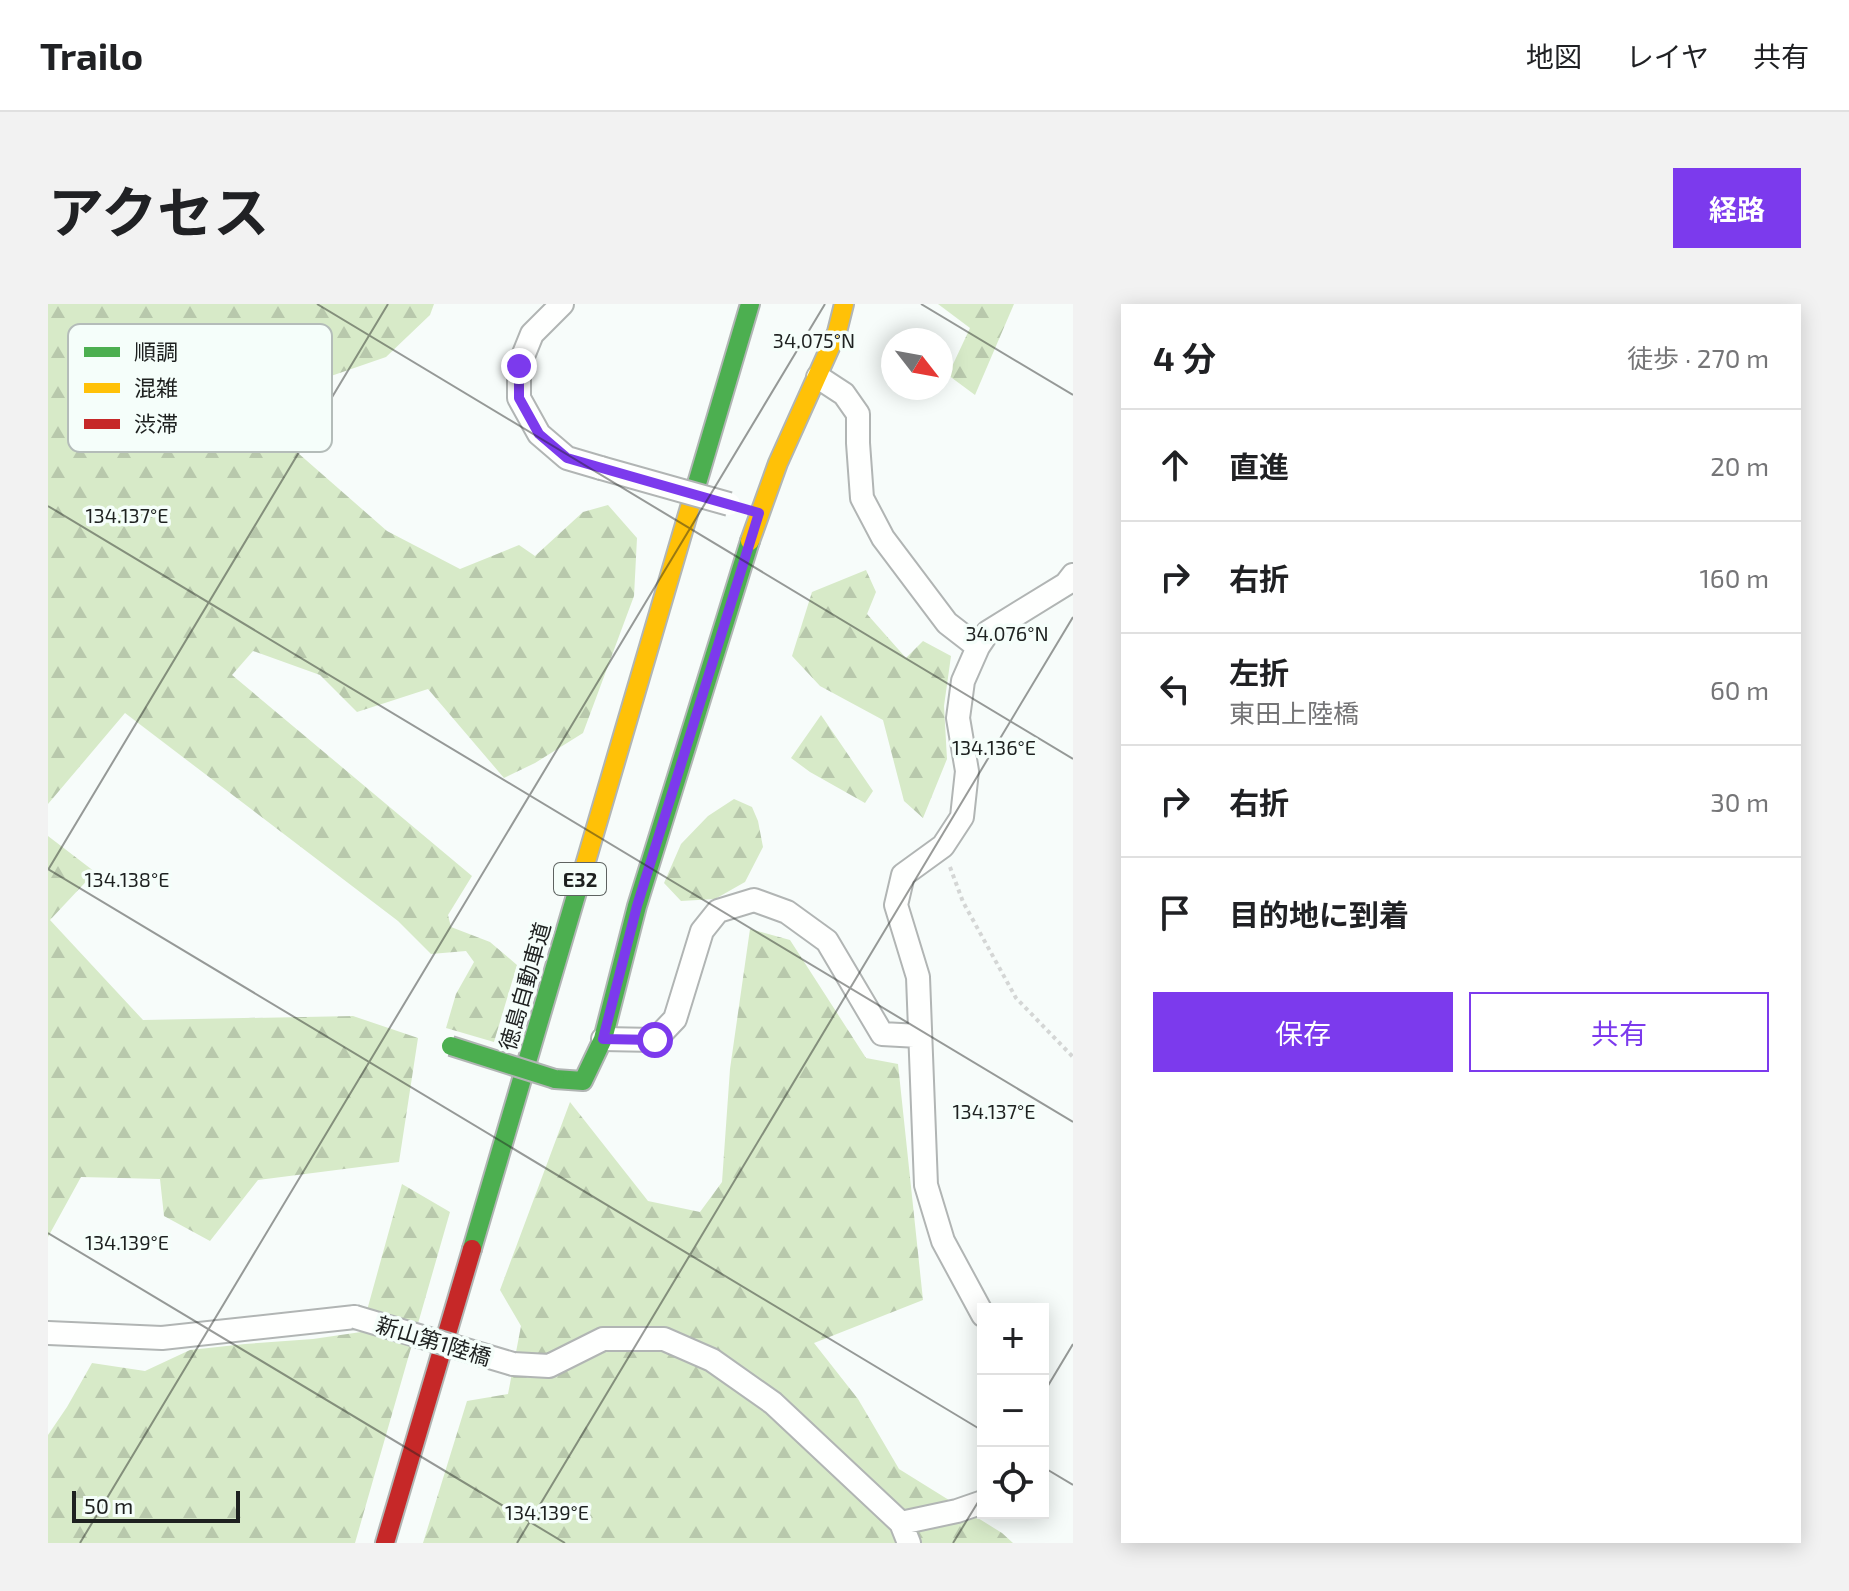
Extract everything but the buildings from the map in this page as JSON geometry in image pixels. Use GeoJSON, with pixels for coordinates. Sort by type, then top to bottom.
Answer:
{"type":"FeatureCollection","features":[{"type":"Feature","properties":{"kind":"main road","name":"徳島自動車道"},"geometry":{"type":"LineString","coordinates":[[385,1543],[750,304]]}},
{"type":"Feature","properties":{"kind":"main road"},"geometry":{"type":"LineString","coordinates":[[451,1046],[555,1079],[583,1081],[603,1039],[637,906],[759,513],[837,332],[844,304]]}},
{"type":"Feature","properties":{"kind":"street"},"geometry":{"type":"LineString","coordinates":[[562,304],[532,334],[519,366],[519,398],[539,434],[567,458],[759,513]]}},
{"type":"Feature","properties":{"kind":"street"},"geometry":{"type":"LineString","coordinates":[[818,377],[844,394],[858,414],[862,498],[883,538],[947,623],[978,647]]}},
{"type":"Feature","properties":{"kind":"street"},"geometry":{"type":"LineString","coordinates":[[977,1304],[943,1241],[926,1185],[918,977],[896,905],[903,875],[943,846],[962,817],[967,771],[958,718],[963,681],[978,647],[988,632],[1066,584],[1073,575]]}},
{"type":"Feature","properties":{"kind":"street"},"geometry":{"type":"LineString","coordinates":[[603,1039],[655,1040],[675,1019],[702,931],[718,911],[754,900],[787,912],[827,941],[882,1034],[919,1036]]}},
{"type":"Feature","properties":{"kind":"street","name":"新山第1陸橋"},"geometry":{"type":"LineString","coordinates":[[48,1333],[162,1338],[355,1317],[513,1364],[549,1366],[603,1339],[664,1339],[712,1360],[773,1403],[905,1533]]}},
{"type":"Feature","properties":{"kind":"street"},"geometry":{"type":"LineString","coordinates":[[905,1533],[977,1504]]}},
{"type":"Feature","properties":{"kind":"path"},"geometry":{"type":"LineString","coordinates":[[943,846],[963,902],[1016,998],[1073,1057]]}},
{"type":"Feature","properties":{"kind":"green space"},"geometry":{"type":"Polygon","coordinates":[[[48,304],[434,304],[430,315],[386,357],[332,376],[332,324],[68,324],[68,452],[297,452],[387,531],[460,569],[519,545],[535,556],[583,512],[608,505],[637,538],[634,596],[583,733],[504,778],[428,689],[357,712],[320,675],[253,651],[232,675],[472,876],[448,915],[451,927],[490,942],[517,965],[494,1042],[446,1028],[456,994],[474,962],[466,951],[431,954],[398,921],[125,713],[48,804],[48,304]]]}},
{"type":"Feature","properties":{"kind":"green space"},"geometry":{"type":"Polygon","coordinates":[[[938,304],[1014,304],[975,395],[953,379],[953,364],[970,328],[938,304]]]}},
{"type":"Feature","properties":{"kind":"green space"},"geometry":{"type":"Polygon","coordinates":[[[866,570],[876,592],[867,614],[906,658],[923,641],[951,656],[944,706],[947,759],[923,818],[904,801],[883,720],[820,686],[792,656],[812,592],[866,570]]]}},
{"type":"Feature","properties":{"kind":"green space"},"geometry":{"type":"Polygon","coordinates":[[[821,715],[873,791],[865,803],[791,758],[821,715]]]}},
{"type":"Feature","properties":{"kind":"green space"},"geometry":{"type":"Polygon","coordinates":[[[734,799],[752,807],[763,847],[745,882],[715,899],[681,901],[664,883],[681,844],[708,816],[734,799]]]}},
{"type":"Feature","properties":{"kind":"green space"},"geometry":{"type":"Polygon","coordinates":[[[48,836],[95,872],[50,920],[143,1020],[353,1016],[418,1038],[399,1162],[258,1180],[210,1241],[164,1216],[160,1179],[81,1177],[48,1237],[48,836]]]}},
{"type":"Feature","properties":{"kind":"green space"},"geometry":{"type":"Polygon","coordinates":[[[750,929],[790,940],[866,1058],[898,1064],[923,1300],[814,1343],[858,1399],[899,1469],[1013,1543],[423,1543],[467,1401],[508,1394],[521,1326],[500,1290],[570,1102],[648,1201],[700,1212],[722,1182],[730,1069],[750,929]]]}},
{"type":"Feature","properties":{"kind":"green space"},"geometry":{"type":"Polygon","coordinates":[[[402,1184],[450,1212],[355,1543],[48,1543],[48,1435],[92,1363],[145,1371],[190,1350],[361,1332],[402,1184]]]}},
{"type":"Feature","properties":{"kind":"traffic: fast"},"geometry":{"type":"LineString","coordinates":[[693,497],[750,304]]}},
{"type":"Feature","properties":{"kind":"traffic: fast"},"geometry":{"type":"LineString","coordinates":[[555,1079],[583,1081],[603,1039],[637,906],[750,541]]}},
{"type":"Feature","properties":{"kind":"traffic: fast"},"geometry":{"type":"LineString","coordinates":[[472,1249],[582,875]]}},
{"type":"Feature","properties":{"kind":"traffic: fast"},"geometry":{"type":"LineString","coordinates":[[451,1046],[555,1079]]}},
{"type":"Feature","properties":{"kind":"traffic: slow"},"geometry":{"type":"LineString","coordinates":[[750,541],[778,463],[837,332],[844,304]]}},
{"type":"Feature","properties":{"kind":"traffic: slow"},"geometry":{"type":"LineString","coordinates":[[582,875],[693,497]]}},
{"type":"Feature","properties":{"kind":"traffic: jam"},"geometry":{"type":"LineString","coordinates":[[385,1543],[472,1249]]}},
{"type":"Feature","properties":{"kind":"route"},"geometry":{"type":"LineString","coordinates":[[519,366],[519,398],[539,434],[567,458],[759,513],[637,906],[603,1039],[655,1040]]}}]}
